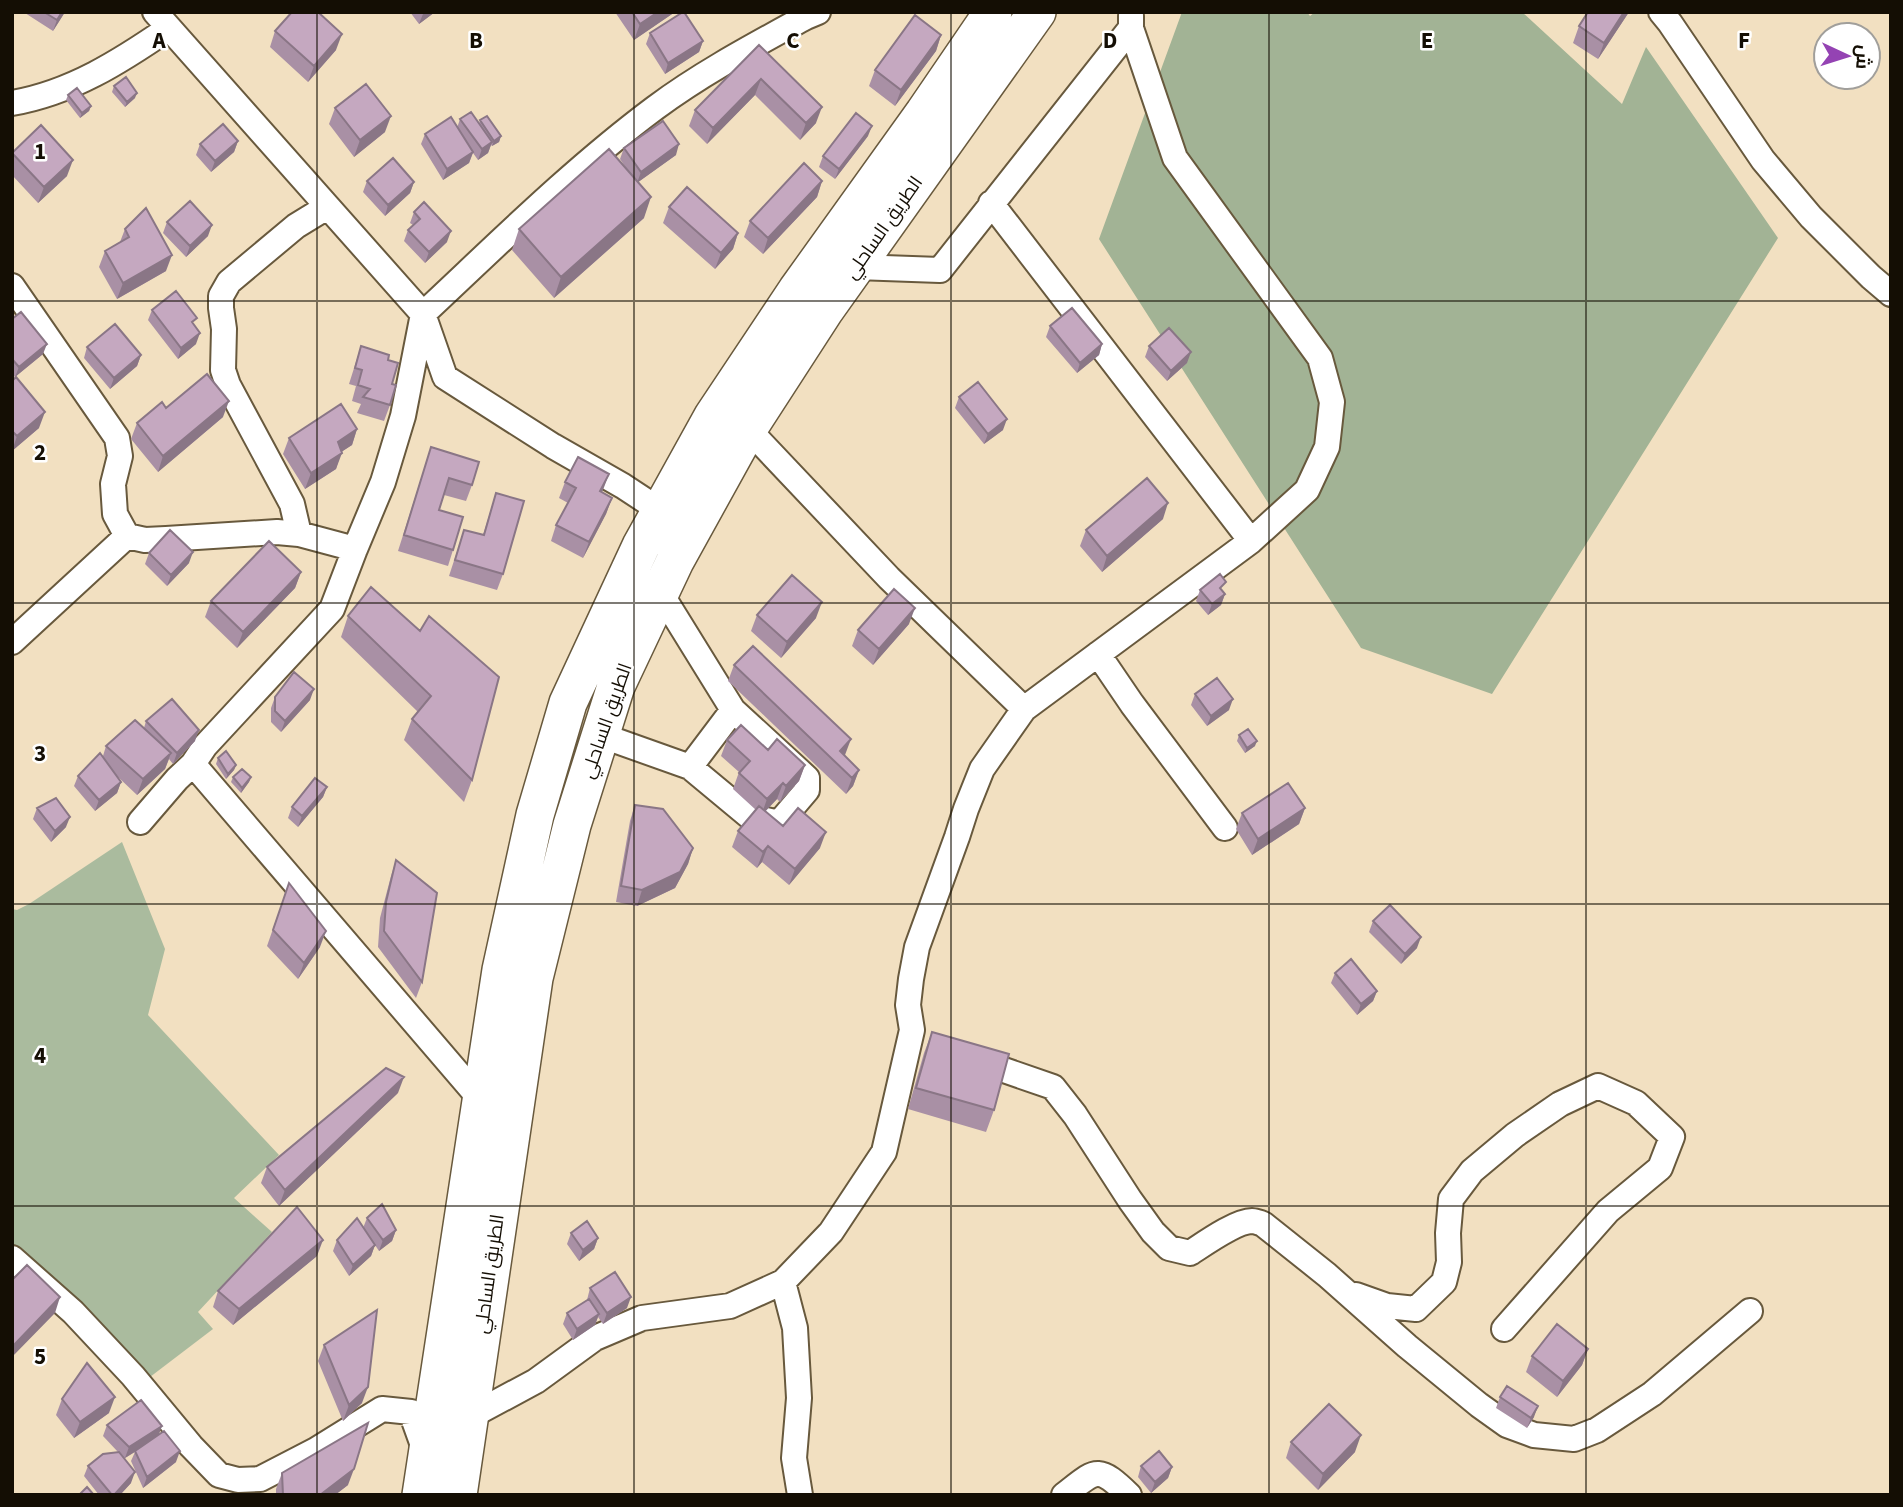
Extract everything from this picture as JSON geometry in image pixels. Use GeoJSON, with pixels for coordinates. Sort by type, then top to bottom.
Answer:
{"type":"FeatureCollection","features":[{"type":"Feature","properties":{"kind":"highway","name":"الطريق الساحلي"},"geometry":{"type":"LineString","coordinates":[[421,1495],[501,970],[535,815],[568,703],[641,547],[713,416],[797,290],[993,12]]}},
{"type":"Feature","properties":{"kind":"highway","name":"الطريق الساحلي"},"geometry":{"type":"LineString","coordinates":[[458,1495],[534,978],[572,825],[616,686],[675,561],[748,429],[825,310],[1037,12]]}},
{"type":"Feature","properties":{"kind":"street"},"geometry":{"type":"LineString","coordinates":[[140,822],[193,764],[205,746],[332,609],[383,482],[403,416],[423,314],[566,180],[656,107],[719,66],[818,12]]}},
{"type":"Feature","properties":{"kind":"street"},"geometry":{"type":"LineString","coordinates":[[1661,12],[1763,160],[1811,217],[1891,294]]}},
{"type":"Feature","properties":{"kind":"street"},"geometry":{"type":"LineString","coordinates":[[12,103],[29,100],[88,78],[122,60],[162,20],[423,314],[444,377],[661,511]]}},
{"type":"Feature","properties":{"kind":"street"},"geometry":{"type":"LineString","coordinates":[[856,267],[940,270],[1131,20]]}},
{"type":"Feature","properties":{"kind":"street"},"geometry":{"type":"LineString","coordinates":[[468,1418],[537,1381],[595,1338],[642,1318],[730,1306],[783,1282],[831,1232],[884,1152],[912,1030],[908,1005],[917,947],[982,769],[1024,709],[1251,541],[1307,489],[1327,447],[1332,402],[1320,358],[1175,159],[1131,20]]}},
{"type":"Feature","properties":{"kind":"street"},"geometry":{"type":"LineString","coordinates":[[991,203],[1251,541]]}},
{"type":"Feature","properties":{"kind":"street"},"geometry":{"type":"LineString","coordinates":[[299,534],[292,504],[228,385],[223,370],[221,296],[229,282],[296,226],[327,207]]}},
{"type":"Feature","properties":{"kind":"street"},"geometry":{"type":"LineString","coordinates":[[12,286],[117,438],[120,456],[113,484],[115,514],[127,536],[145,540],[277,532],[299,534],[355,549]]}},
{"type":"Feature","properties":{"kind":"street"},"geometry":{"type":"LineString","coordinates":[[748,429],[889,578],[1024,709]]}},
{"type":"Feature","properties":{"kind":"street"},"geometry":{"type":"LineString","coordinates":[[12,642],[127,536]]}},
{"type":"Feature","properties":{"kind":"street"},"geometry":{"type":"LineString","coordinates":[[600,735],[690,767],[749,816],[779,823],[807,790],[807,778],[733,710],[660,592]]}},
{"type":"Feature","properties":{"kind":"street"},"geometry":{"type":"LineString","coordinates":[[1098,654],[1225,828]]}},
{"type":"Feature","properties":{"kind":"street"},"geometry":{"type":"LineString","coordinates":[[690,767],[733,710]]}},
{"type":"Feature","properties":{"kind":"street"},"geometry":{"type":"LineString","coordinates":[[193,764],[481,1100]]}},
{"type":"Feature","properties":{"kind":"street"},"geometry":{"type":"LineString","coordinates":[[912,1030],[973,1059],[1054,1087],[1130,1200],[1153,1232],[1169,1248],[1191,1253],[1242,1223],[1252,1221],[1263,1224],[1507,1426],[1534,1435],[1574,1438],[1597,1430],[1652,1394],[1750,1311]]}},
{"type":"Feature","properties":{"kind":"street"},"geometry":{"type":"LineString","coordinates":[[1345,1292],[1387,1306],[1416,1309],[1444,1282],[1450,1262],[1448,1233],[1451,1199],[1472,1171],[1515,1135],[1560,1104],[1598,1086],[1636,1103],[1672,1138],[1660,1168],[1608,1211],[1504,1329]]}},
{"type":"Feature","properties":{"kind":"street"},"geometry":{"type":"LineString","coordinates":[[12,1258],[73,1312],[219,1475],[260,1487],[382,1409],[411,1412],[427,1455]]}},
{"type":"Feature","properties":{"kind":"street"},"geometry":{"type":"LineString","coordinates":[[783,1282],[795,1328],[799,1398],[794,1458],[800,1495]]}},
{"type":"Feature","properties":{"kind":"street"},"geometry":{"type":"LineString","coordinates":[[1064,1495],[1090,1475],[1100,1473],[1109,1476],[1129,1495]]}},
{"type":"Feature","properties":{"kind":"green space"},"geometry":{"type":"Polygon","coordinates":[[[1182,12],[1307,12],[1310,16],[1315,12],[1522,12],[1622,104],[1646,47],[1778,238],[1492,694],[1361,648],[1099,239],[1182,12]]]}},
{"type":"Feature","properties":{"kind":"green space"},"geometry":{"type":"Polygon","coordinates":[[[122,842],[165,949],[148,1015],[279,1155],[234,1198],[272,1232],[198,1312],[213,1329],[150,1377],[12,1260],[12,909],[17,910],[29,904],[122,842]]]}},
{"type":"Feature","properties":{"kind":"building"},"geometry":{"type":"Polygon","coordinates":[[[44,12],[62,12],[57,20],[44,12]]]}},
{"type":"Feature","properties":{"kind":"building"},"geometry":{"type":"Polygon","coordinates":[[[292,12],[318,12],[342,34],[314,66],[275,31],[292,12]]]}},
{"type":"Feature","properties":{"kind":"building"},"geometry":{"type":"Polygon","coordinates":[[[632,12],[658,12],[640,24],[632,12]]]}},
{"type":"Feature","properties":{"kind":"building"},"geometry":{"type":"Polygon","coordinates":[[[683,12],[703,41],[668,63],[650,33],[683,12]]]}},
{"type":"Feature","properties":{"kind":"building"},"geometry":{"type":"Polygon","coordinates":[[[1588,12],[1624,12],[1604,43],[1579,26],[1588,12]]]}},
{"type":"Feature","properties":{"kind":"building"},"geometry":{"type":"Polygon","coordinates":[[[915,15],[941,35],[901,90],[875,70],[915,15]]]}},
{"type":"Feature","properties":{"kind":"building"},"geometry":{"type":"Polygon","coordinates":[[[759,45],[822,107],[806,123],[761,79],[713,128],[695,110],[759,45]]]}},
{"type":"Feature","properties":{"kind":"building"},"geometry":{"type":"Polygon","coordinates":[[[126,77],[137,93],[127,102],[114,86],[126,77]]]}},
{"type":"Feature","properties":{"kind":"building"},"geometry":{"type":"Polygon","coordinates":[[[366,84],[391,116],[360,140],[335,108],[366,84]]]}},
{"type":"Feature","properties":{"kind":"building"},"geometry":{"type":"Polygon","coordinates":[[[77,88],[91,106],[82,113],[68,95],[77,88]]]}},
{"type":"Feature","properties":{"kind":"building"},"geometry":{"type":"Polygon","coordinates":[[[471,112],[492,142],[482,149],[460,119],[471,112]]]}},
{"type":"Feature","properties":{"kind":"building"},"geometry":{"type":"Polygon","coordinates":[[[856,113],[872,126],[839,169],[823,156],[856,113]]]}},
{"type":"Feature","properties":{"kind":"building"},"geometry":{"type":"Polygon","coordinates":[[[487,116],[501,136],[494,141],[480,120],[487,116]]]}},
{"type":"Feature","properties":{"kind":"building"},"geometry":{"type":"Polygon","coordinates":[[[451,117],[473,152],[447,169],[425,134],[451,117]]]}},
{"type":"Feature","properties":{"kind":"building"},"geometry":{"type":"Polygon","coordinates":[[[663,121],[679,144],[641,172],[624,148],[663,121]]]}},
{"type":"Feature","properties":{"kind":"building"},"geometry":{"type":"Polygon","coordinates":[[[223,124],[238,141],[215,161],[200,144],[223,124]]]}},
{"type":"Feature","properties":{"kind":"building"},"geometry":{"type":"Polygon","coordinates":[[[41,125],[73,160],[44,187],[12,153],[41,125]]]}},
{"type":"Feature","properties":{"kind":"building"},"geometry":{"type":"Polygon","coordinates":[[[609,149],[651,197],[561,277],[519,229],[609,149]]]}},
{"type":"Feature","properties":{"kind":"building"},"geometry":{"type":"Polygon","coordinates":[[[393,158],[414,182],[388,205],[367,181],[393,158]]]}},
{"type":"Feature","properties":{"kind":"building"},"geometry":{"type":"Polygon","coordinates":[[[804,163],[822,181],[768,238],[750,221],[804,163]]]}},
{"type":"Feature","properties":{"kind":"building"},"geometry":{"type":"Polygon","coordinates":[[[687,187],[738,233],[721,253],[669,207],[687,187]]]}},
{"type":"Feature","properties":{"kind":"building"},"geometry":{"type":"Polygon","coordinates":[[[190,201],[212,225],[190,246],[167,222],[190,201]]]}},
{"type":"Feature","properties":{"kind":"building"},"geometry":{"type":"Polygon","coordinates":[[[424,202],[451,231],[429,252],[408,230],[420,219],[414,212],[424,202]]]}},
{"type":"Feature","properties":{"kind":"building"},"geometry":{"type":"Polygon","coordinates":[[[146,208],[172,255],[123,283],[105,251],[129,237],[125,229],[146,208]]]}},
{"type":"Feature","properties":{"kind":"building"},"geometry":{"type":"Polygon","coordinates":[[[176,291],[197,318],[192,322],[200,333],[181,348],[152,310],[176,291]]]}},
{"type":"Feature","properties":{"kind":"building"},"geometry":{"type":"Polygon","coordinates":[[[1072,308],[1102,344],[1080,363],[1050,326],[1072,308]]]}},
{"type":"Feature","properties":{"kind":"building"},"geometry":{"type":"Polygon","coordinates":[[[21,312],[47,344],[19,367],[12,359],[12,319],[21,312]]]}},
{"type":"Feature","properties":{"kind":"building"},"geometry":{"type":"Polygon","coordinates":[[[115,324],[141,355],[114,378],[87,347],[115,324]]]}},
{"type":"Feature","properties":{"kind":"building"},"geometry":{"type":"Polygon","coordinates":[[[1169,328],[1191,352],[1171,371],[1149,346],[1169,328]]]}},
{"type":"Feature","properties":{"kind":"building"},"geometry":{"type":"Polygon","coordinates":[[[361,346],[389,355],[388,360],[398,363],[392,384],[396,385],[390,405],[363,397],[370,389],[358,385],[362,370],[355,368],[361,346]]]}},
{"type":"Feature","properties":{"kind":"building"},"geometry":{"type":"Polygon","coordinates":[[[207,374],[229,401],[163,456],[137,423],[162,402],[166,408],[207,374]]]}},
{"type":"Feature","properties":{"kind":"building"},"geometry":{"type":"Polygon","coordinates":[[[16,377],[45,412],[17,436],[12,431],[12,381],[16,377]]]}},
{"type":"Feature","properties":{"kind":"building"},"geometry":{"type":"Polygon","coordinates":[[[978,382],[1007,419],[988,434],[959,397],[978,382]]]}},
{"type":"Feature","properties":{"kind":"building"},"geometry":{"type":"Polygon","coordinates":[[[341,404],[357,429],[338,442],[342,453],[311,473],[289,438],[341,404]]]}},
{"type":"Feature","properties":{"kind":"building"},"geometry":{"type":"Polygon","coordinates":[[[431,447],[479,462],[472,485],[449,478],[439,510],[463,517],[453,550],[404,535],[431,447]]]}},
{"type":"Feature","properties":{"kind":"building"},"geometry":{"type":"Polygon","coordinates":[[[578,457],[609,474],[600,491],[612,498],[589,542],[556,525],[576,488],[565,482],[578,457]]]}},
{"type":"Feature","properties":{"kind":"building"},"geometry":{"type":"Polygon","coordinates":[[[1147,478],[1168,503],[1107,556],[1086,530],[1147,478]]]}},
{"type":"Feature","properties":{"kind":"building"},"geometry":{"type":"Polygon","coordinates":[[[496,493],[524,501],[503,574],[455,560],[464,530],[484,535],[496,493]]]}},
{"type":"Feature","properties":{"kind":"building"},"geometry":{"type":"Polygon","coordinates":[[[170,530],[193,552],[171,575],[149,553],[170,530]]]}},
{"type":"Feature","properties":{"kind":"building"},"geometry":{"type":"Polygon","coordinates":[[[269,541],[301,572],[243,632],[211,601],[269,541]]]}},
{"type":"Feature","properties":{"kind":"building"},"geometry":{"type":"Polygon","coordinates":[[[1220,574],[1226,582],[1220,588],[1225,594],[1212,604],[1200,590],[1220,574]]]}},
{"type":"Feature","properties":{"kind":"building"},"geometry":{"type":"Polygon","coordinates":[[[792,575],[822,602],[787,642],[757,615],[792,575]]]}},
{"type":"Feature","properties":{"kind":"building"},"geometry":{"type":"Polygon","coordinates":[[[371,587],[420,631],[429,616],[499,677],[472,780],[412,719],[431,696],[348,616],[371,587]]]}},
{"type":"Feature","properties":{"kind":"building"},"geometry":{"type":"Polygon","coordinates":[[[894,589],[915,608],[879,649],[858,630],[894,589]]]}},
{"type":"Feature","properties":{"kind":"building"},"geometry":{"type":"Polygon","coordinates":[[[753,646],[851,739],[840,751],[859,770],[852,778],[734,665],[753,646]]]}},
{"type":"Feature","properties":{"kind":"building"},"geometry":{"type":"Polygon","coordinates":[[[294,672],[314,689],[285,721],[275,711],[275,697],[294,672]]]}},
{"type":"Feature","properties":{"kind":"building"},"geometry":{"type":"Polygon","coordinates":[[[1217,678],[1233,699],[1211,716],[1195,694],[1217,678]]]}},
{"type":"Feature","properties":{"kind":"building"},"geometry":{"type":"Polygon","coordinates":[[[172,699],[199,730],[177,753],[146,721],[172,699]]]}},
{"type":"Feature","properties":{"kind":"building"},"geometry":{"type":"Polygon","coordinates":[[[135,720],[171,753],[143,779],[106,746],[135,720]]]}},
{"type":"Feature","properties":{"kind":"building"},"geometry":{"type":"Polygon","coordinates":[[[741,725],[768,750],[777,739],[805,765],[786,786],[783,783],[767,799],[739,773],[750,761],[727,740],[741,725]]]}},
{"type":"Feature","properties":{"kind":"building"},"geometry":{"type":"Polygon","coordinates":[[[1248,729],[1257,741],[1247,748],[1239,735],[1248,729]]]}},
{"type":"Feature","properties":{"kind":"building"},"geometry":{"type":"Polygon","coordinates":[[[226,751],[236,765],[228,774],[218,758],[226,751]]]}},
{"type":"Feature","properties":{"kind":"building"},"geometry":{"type":"Polygon","coordinates":[[[100,753],[121,782],[99,800],[78,776],[100,753]]]}},
{"type":"Feature","properties":{"kind":"building"},"geometry":{"type":"Polygon","coordinates":[[[242,769],[251,777],[242,788],[233,777],[242,769]]]}},
{"type":"Feature","properties":{"kind":"building"},"geometry":{"type":"Polygon","coordinates":[[[315,778],[327,787],[302,816],[292,807],[315,778]]]}},
{"type":"Feature","properties":{"kind":"building"},"geometry":{"type":"Polygon","coordinates":[[[1288,783],[1305,808],[1258,839],[1242,813],[1288,783]]]}},
{"type":"Feature","properties":{"kind":"building"},"geometry":{"type":"Polygon","coordinates":[[[56,798],[70,817],[55,831],[37,808],[56,798]]]}},
{"type":"Feature","properties":{"kind":"building"},"geometry":{"type":"Polygon","coordinates":[[[635,805],[663,809],[693,848],[680,872],[642,890],[621,886],[635,805]]]}},
{"type":"Feature","properties":{"kind":"building"},"geometry":{"type":"Polygon","coordinates":[[[759,806],[783,826],[798,808],[826,832],[795,869],[768,846],[763,852],[738,831],[759,806]]]}},
{"type":"Feature","properties":{"kind":"building"},"geometry":{"type":"Polygon","coordinates":[[[396,860],[437,893],[422,982],[384,931],[386,902],[396,860]]]}},
{"type":"Feature","properties":{"kind":"building"},"geometry":{"type":"Polygon","coordinates":[[[289,883],[326,931],[304,963],[273,930],[289,883]]]}},
{"type":"Feature","properties":{"kind":"building"},"geometry":{"type":"Polygon","coordinates":[[[1390,905],[1421,937],[1405,954],[1373,921],[1390,905]]]}},
{"type":"Feature","properties":{"kind":"building"},"geometry":{"type":"Polygon","coordinates":[[[1351,959],[1377,991],[1361,1004],[1335,973],[1351,959]]]}},
{"type":"Feature","properties":{"kind":"building"},"geometry":{"type":"Polygon","coordinates":[[[932,1032],[1009,1054],[994,1110],[916,1088],[932,1032]]]}},
{"type":"Feature","properties":{"kind":"building"},"geometry":{"type":"Polygon","coordinates":[[[386,1068],[404,1077],[285,1190],[267,1167],[386,1068]]]}},
{"type":"Feature","properties":{"kind":"building"},"geometry":{"type":"Polygon","coordinates":[[[382,1204],[396,1230],[383,1240],[367,1218],[382,1204]]]}},
{"type":"Feature","properties":{"kind":"building"},"geometry":{"type":"Polygon","coordinates":[[[297,1207],[323,1240],[239,1309],[218,1291],[297,1207]]]}},
{"type":"Feature","properties":{"kind":"building"},"geometry":{"type":"Polygon","coordinates":[[[357,1218],[375,1245],[353,1265],[337,1240],[357,1218]]]}},
{"type":"Feature","properties":{"kind":"building"},"geometry":{"type":"Polygon","coordinates":[[[587,1221],[598,1238],[583,1250],[571,1233],[587,1221]]]}},
{"type":"Feature","properties":{"kind":"building"},"geometry":{"type":"Polygon","coordinates":[[[27,1265],[60,1297],[12,1347],[12,1280],[27,1265]]]}},
{"type":"Feature","properties":{"kind":"building"},"geometry":{"type":"Polygon","coordinates":[[[615,1272],[631,1297],[607,1313],[590,1288],[615,1272]]]}},
{"type":"Feature","properties":{"kind":"building"},"geometry":{"type":"Polygon","coordinates":[[[589,1299],[599,1314],[577,1329],[567,1313],[589,1299]]]}},
{"type":"Feature","properties":{"kind":"building"},"geometry":{"type":"Polygon","coordinates":[[[377,1310],[368,1387],[349,1405],[324,1345],[377,1310]]]}},
{"type":"Feature","properties":{"kind":"building"},"geometry":{"type":"Polygon","coordinates":[[[1557,1324],[1588,1349],[1563,1381],[1532,1356],[1557,1324]]]}},
{"type":"Feature","properties":{"kind":"building"},"geometry":{"type":"Polygon","coordinates":[[[87,1363],[115,1397],[80,1422],[62,1399],[87,1363]]]}},
{"type":"Feature","properties":{"kind":"building"},"geometry":{"type":"Polygon","coordinates":[[[1507,1386],[1538,1406],[1531,1418],[1500,1397],[1507,1386]]]}},
{"type":"Feature","properties":{"kind":"building"},"geometry":{"type":"Polygon","coordinates":[[[141,1400],[162,1426],[129,1447],[107,1425],[141,1400]]]}},
{"type":"Feature","properties":{"kind":"building"},"geometry":{"type":"Polygon","coordinates":[[[1329,1404],[1361,1435],[1323,1474],[1291,1442],[1329,1404]]]}},
{"type":"Feature","properties":{"kind":"building"},"geometry":{"type":"Polygon","coordinates":[[[368,1423],[354,1469],[320,1495],[283,1495],[282,1473],[368,1423]]]}},
{"type":"Feature","properties":{"kind":"building"},"geometry":{"type":"Polygon","coordinates":[[[164,1431],[180,1451],[147,1477],[135,1451],[164,1431]]]}},
{"type":"Feature","properties":{"kind":"building"},"geometry":{"type":"Polygon","coordinates":[[[1159,1451],[1172,1467],[1155,1482],[1141,1466],[1159,1451]]]}},
{"type":"Feature","properties":{"kind":"building"},"geometry":{"type":"Polygon","coordinates":[[[119,1452],[135,1472],[112,1495],[88,1466],[103,1454],[119,1452]]]}},
{"type":"Feature","properties":{"kind":"building"},"geometry":{"type":"Polygon","coordinates":[[[87,1487],[94,1495],[79,1495],[87,1487]]]}}]}
